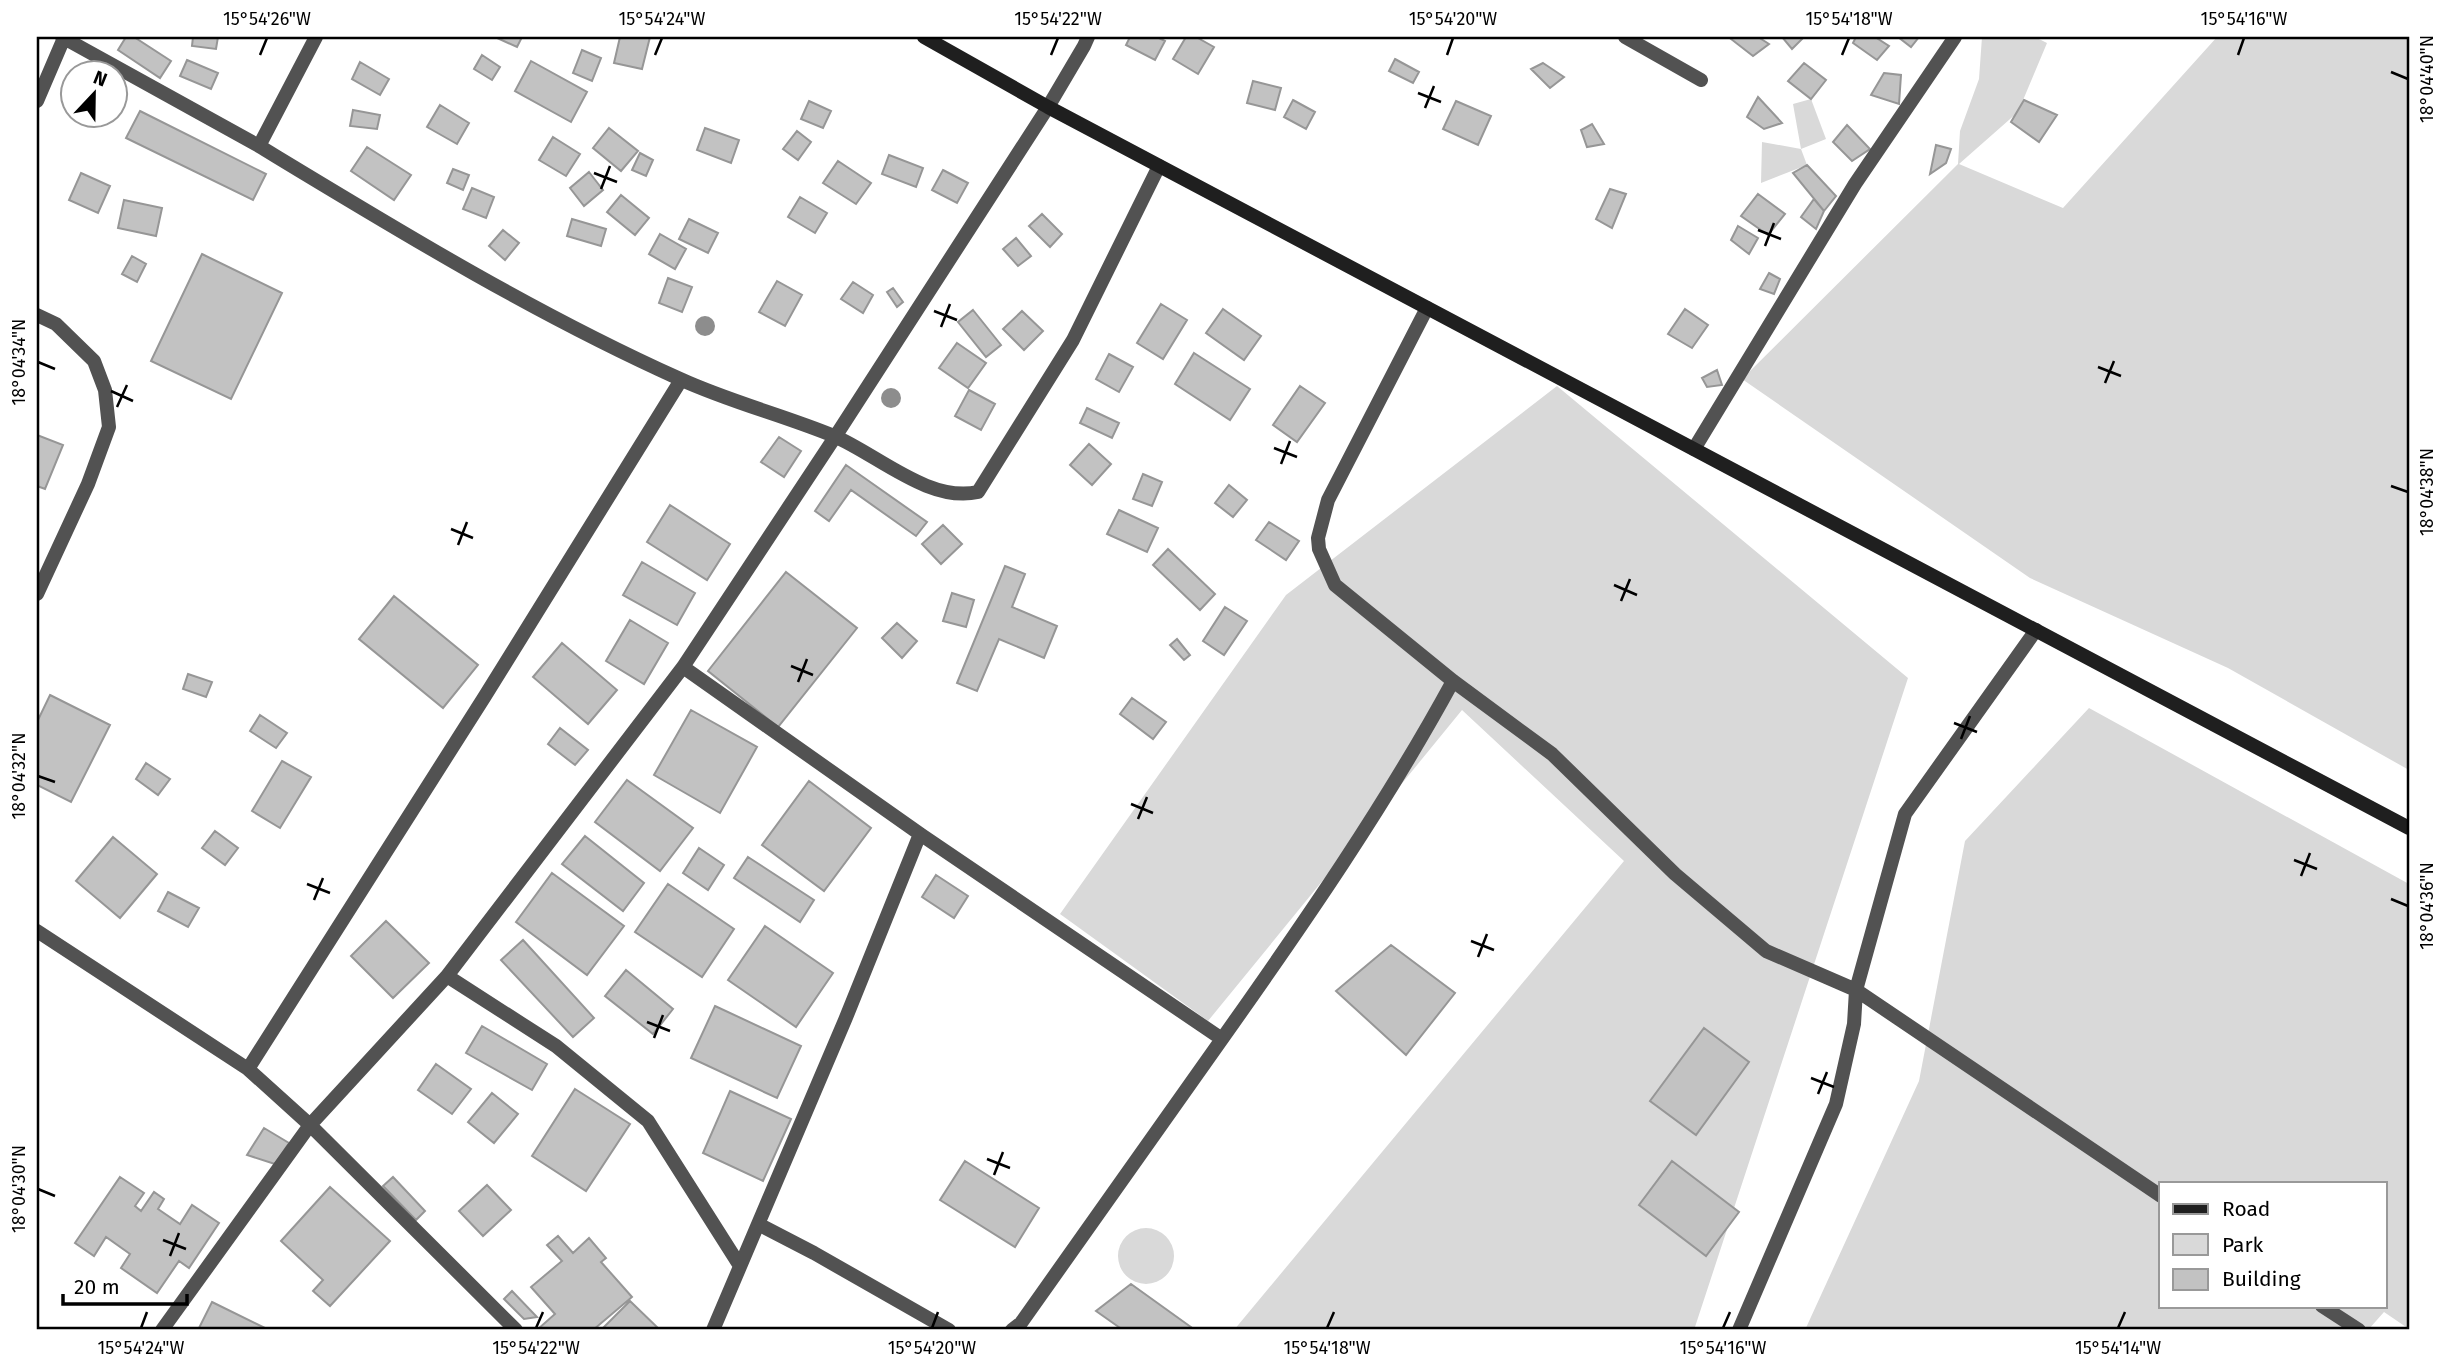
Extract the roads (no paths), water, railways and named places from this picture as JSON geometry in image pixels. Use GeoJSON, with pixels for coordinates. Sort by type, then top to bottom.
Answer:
{"type":"FeatureCollection","features":[{"type":"Feature","properties":{"kind":"street"},"geometry":{"type":"LineString","coordinates":[[37,101],[63,37],[259,146],[486,282],[681,380],[835,437],[936,490],[965,495],[978,492],[1073,340],[1159,166]]}},
{"type":"Feature","properties":{"kind":"street"},"geometry":{"type":"LineString","coordinates":[[259,146],[316,37]]}},
{"type":"Feature","properties":{"kind":"street"},"geometry":{"type":"LineString","coordinates":[[923,37],[1048,107],[2409,828]]}},
{"type":"Feature","properties":{"kind":"street"},"geometry":{"type":"LineString","coordinates":[[162,1330],[310,1125],[447,976],[683,667],[1048,107],[1088,37]]}},
{"type":"Feature","properties":{"kind":"street"},"geometry":{"type":"LineString","coordinates":[[1625,37],[1701,80]]}},
{"type":"Feature","properties":{"kind":"street"},"geometry":{"type":"LineString","coordinates":[[1694,449],[1855,184],[1955,37]]}},
{"type":"Feature","properties":{"kind":"street"},"geometry":{"type":"LineString","coordinates":[[1427,307],[1328,500],[1318,538],[1319,549],[1335,584],[1453,681],[1552,754],[1675,874],[1766,951],[1856,990],[2159,1195]]}},
{"type":"Feature","properties":{"kind":"street"},"geometry":{"type":"LineString","coordinates":[[37,315],[56,324],[94,361],[104,390],[109,427],[88,484],[37,594]]}},
{"type":"Feature","properties":{"kind":"street"},"geometry":{"type":"LineString","coordinates":[[248,1069],[485,696],[681,380]]}},
{"type":"Feature","properties":{"kind":"street"},"geometry":{"type":"LineString","coordinates":[[1739,1330],[1836,1104],[1854,1024],[1856,990],[1905,814],[2036,630]]}},
{"type":"Feature","properties":{"kind":"street"},"geometry":{"type":"LineString","coordinates":[[683,667],[920,834],[1222,1039]]}},
{"type":"Feature","properties":{"kind":"street"},"geometry":{"type":"LineString","coordinates":[[1012,1330],[1021,1323],[1335,878],[1453,681]]}},
{"type":"Feature","properties":{"kind":"street"},"geometry":{"type":"LineString","coordinates":[[713,1330],[760,1225],[920,834]]}},
{"type":"Feature","properties":{"kind":"street"},"geometry":{"type":"LineString","coordinates":[[37,931],[248,1069],[310,1125],[516,1330]]}},
{"type":"Feature","properties":{"kind":"street"},"geometry":{"type":"LineString","coordinates":[[447,976],[556,1046],[648,1121],[740,1266]]}},
{"type":"Feature","properties":{"kind":"street"},"geometry":{"type":"LineString","coordinates":[[760,1225],[949,1330]]}},
{"type":"Feature","properties":{"kind":"street"},"geometry":{"type":"LineString","coordinates":[[2325,1308],[2358,1330]]}}]}
